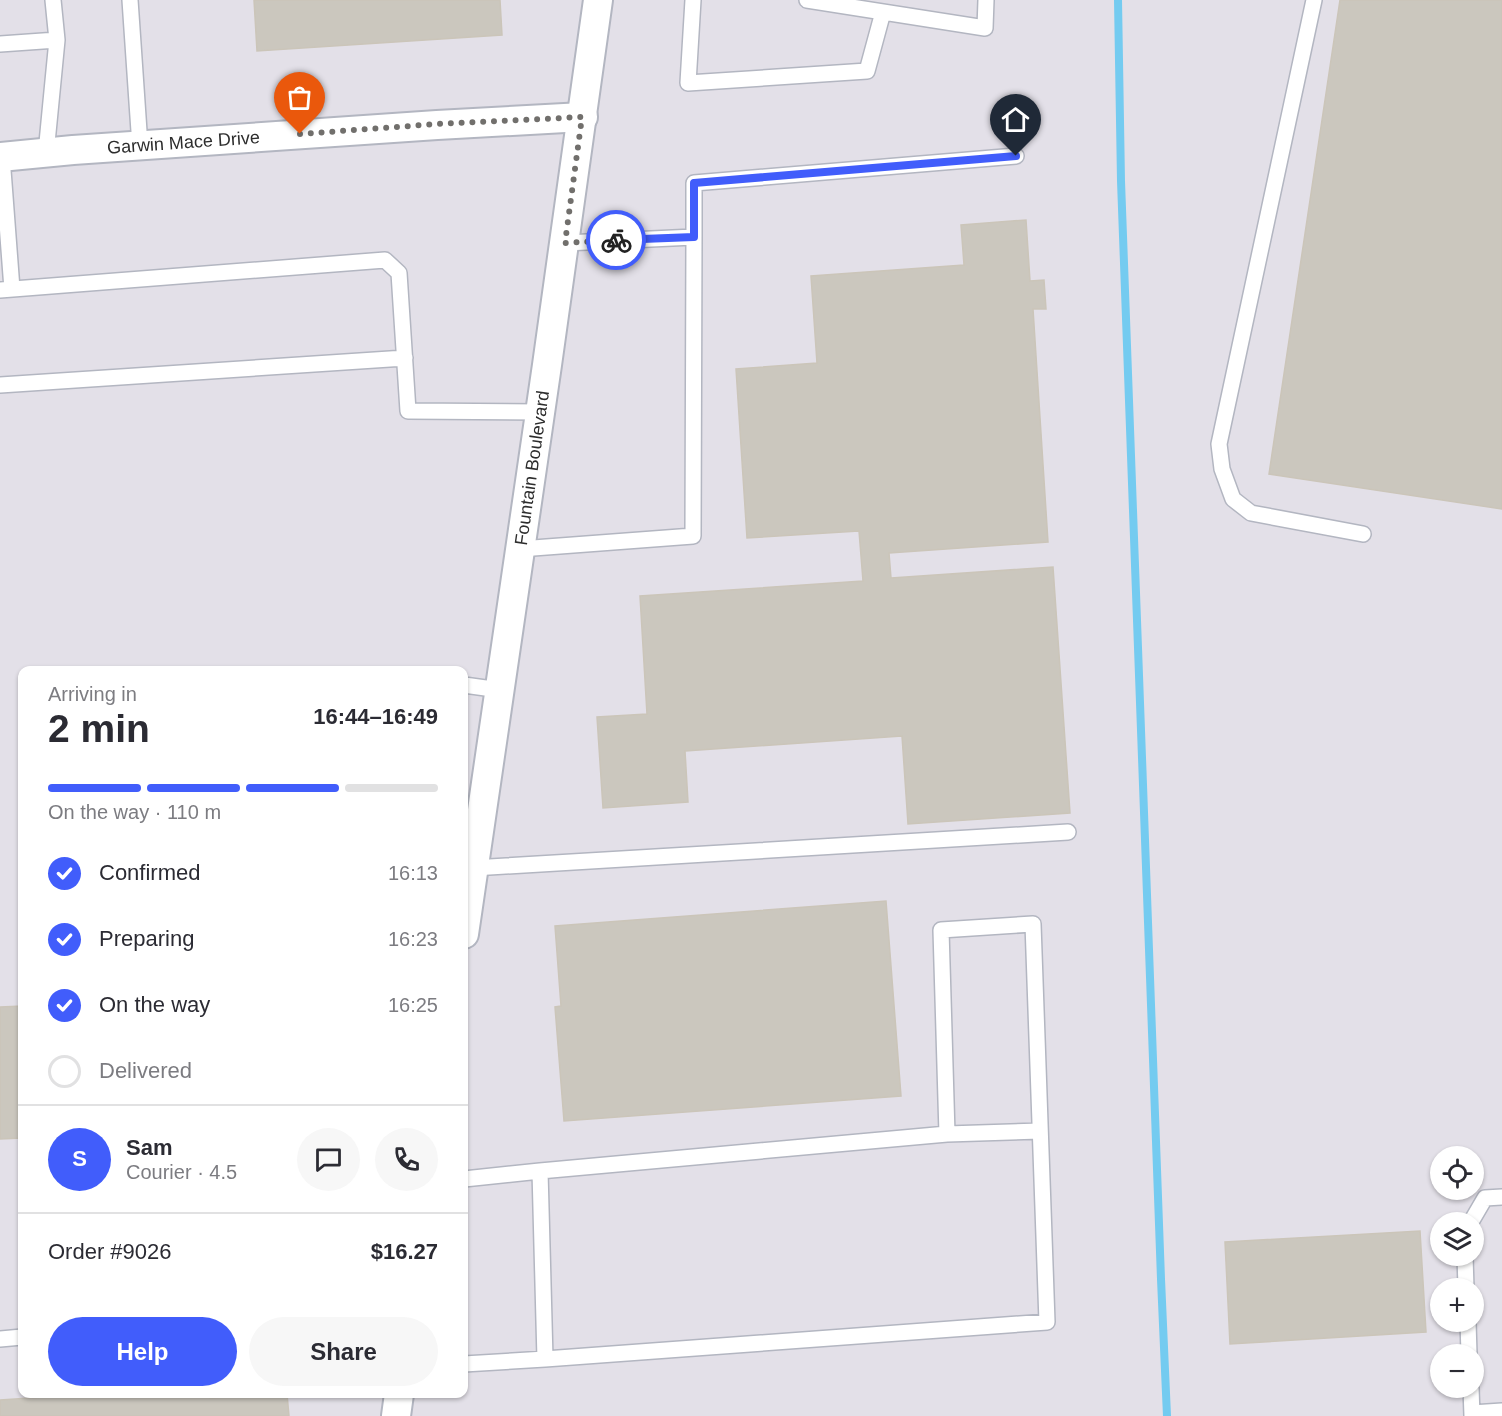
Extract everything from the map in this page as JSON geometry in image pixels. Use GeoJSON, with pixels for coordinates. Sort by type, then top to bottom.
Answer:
{"type":"FeatureCollection","features":[{"type":"Feature","properties":{"kind":"street","name":"Fountain Boulevard"},"geometry":{"type":"LineString","coordinates":[[468,888],[471,854],[500,690],[598,0]]}},
{"type":"Feature","properties":{"kind":"street","name":"Garwin Mace Drive"},"geometry":{"type":"LineString","coordinates":[[1,157],[437,124],[582,117]]}},
{"type":"Feature","properties":{"kind":"street"},"geometry":{"type":"LineString","coordinates":[[396,1416],[398,1398]]}},
{"type":"Feature","properties":{"kind":"lane"},"geometry":{"type":"LineString","coordinates":[[46,153],[57,40],[53,0]]}},
{"type":"Feature","properties":{"kind":"lane"},"geometry":{"type":"LineString","coordinates":[[130,0],[140,146]]}},
{"type":"Feature","properties":{"kind":"lane"},"geometry":{"type":"LineString","coordinates":[[693,0],[688,84],[867,71],[884,12]]}},
{"type":"Feature","properties":{"kind":"lane"},"geometry":{"type":"LineString","coordinates":[[807,0],[985,28],[986,0]]}},
{"type":"Feature","properties":{"kind":"lane"},"geometry":{"type":"LineString","coordinates":[[1314,0],[1219,444],[1222,469],[1233,499],[1251,513],[1363,534]]}},
{"type":"Feature","properties":{"kind":"lane"},"geometry":{"type":"LineString","coordinates":[[0,44],[57,40]]}},
{"type":"Feature","properties":{"kind":"lane"},"geometry":{"type":"LineString","coordinates":[[520,549],[693,536],[694,183],[1016,156]]}},
{"type":"Feature","properties":{"kind":"lane"},"geometry":{"type":"LineString","coordinates":[[1,157],[6,290],[385,260],[399,273],[408,411],[540,412]]}},
{"type":"Feature","properties":{"kind":"lane"},"geometry":{"type":"LineString","coordinates":[[565,243],[694,237]]}},
{"type":"Feature","properties":{"kind":"lane"},"geometry":{"type":"LineString","coordinates":[[0,385],[405,358]]}},
{"type":"Feature","properties":{"kind":"lane"},"geometry":{"type":"LineString","coordinates":[[468,686],[500,690]]}},
{"type":"Feature","properties":{"kind":"lane"},"geometry":{"type":"LineString","coordinates":[[471,854],[1068,832]]}},
{"type":"Feature","properties":{"kind":"lane"},"geometry":{"type":"LineString","coordinates":[[468,1364],[1047,1322],[1033,924],[941,930],[947,1134]]}},
{"type":"Feature","properties":{"kind":"lane"},"geometry":{"type":"LineString","coordinates":[[468,1179],[947,1134],[1040,1131]]}},
{"type":"Feature","properties":{"kind":"lane"},"geometry":{"type":"LineString","coordinates":[[540,1171],[545,1359]]}},
{"type":"Feature","properties":{"kind":"lane"},"geometry":{"type":"LineString","coordinates":[[1477,1212],[1485,1198],[1502,1197]]}},
{"type":"Feature","properties":{"kind":"lane"},"geometry":{"type":"LineString","coordinates":[[0,1339],[18,1337]]}},
{"type":"Feature","properties":{"kind":"lane"},"geometry":{"type":"LineString","coordinates":[[1471,1398],[1472,1415],[1502,1411]]}},
{"type":"Feature","properties":{"kind":"shaded area"},"geometry":{"type":"Polygon","coordinates":[[[0,0],[1502,0],[1502,1416],[0,1416],[0,0]]]}},
{"type":"Feature","properties":{"kind":"building"},"geometry":{"type":"Polygon","coordinates":[[[254,0],[500,0],[502,35],[257,51],[254,0]]]}},
{"type":"Feature","properties":{"kind":"building"},"geometry":{"type":"Polygon","coordinates":[[[1340,0],[1502,0],[1502,509],[1269,474],[1340,0]]]}},
{"type":"Feature","properties":{"kind":"building"},"geometry":{"type":"Polygon","coordinates":[[[1026,220],[1030,281],[1044,280],[1046,309],[1033,309],[1048,542],[889,553],[891,578],[1053,567],[1070,813],[908,824],[902,736],[685,751],[688,802],[603,808],[597,717],[647,714],[640,596],[863,581],[859,531],[747,538],[736,369],[817,363],[811,276],[964,265],[961,225],[1026,220]]]}},
{"type":"Feature","properties":{"kind":"building"},"geometry":{"type":"Polygon","coordinates":[[[886,901],[901,1096],[564,1121],[555,1007],[561,1006],[555,926],[886,901]]]}},
{"type":"Feature","properties":{"kind":"building"},"geometry":{"type":"Polygon","coordinates":[[[18,1006],[18,1138],[0,1139],[0,1007],[18,1006]]]}},
{"type":"Feature","properties":{"kind":"building"},"geometry":{"type":"Polygon","coordinates":[[[1420,1231],[1426,1332],[1230,1344],[1225,1242],[1420,1231]]]}},
{"type":"Feature","properties":{"kind":"building"},"geometry":{"type":"Polygon","coordinates":[[[287,1398],[289,1416],[0,1416],[0,1400],[287,1398]]]}},
{"type":"Feature","properties":{"kind":"waterway"},"geometry":{"type":"LineString","coordinates":[[1118,0],[1121,181],[1167,1416]]}},
{"type":"Feature","properties":{"kind":"way so far"},"geometry":{"type":"LineString","coordinates":[[300,134],[582,117],[565,243],[616,240]]}},
{"type":"Feature","properties":{"kind":"route"},"geometry":{"type":"LineString","coordinates":[[616,240],[694,237],[694,183],[1016,156]]}}]}
